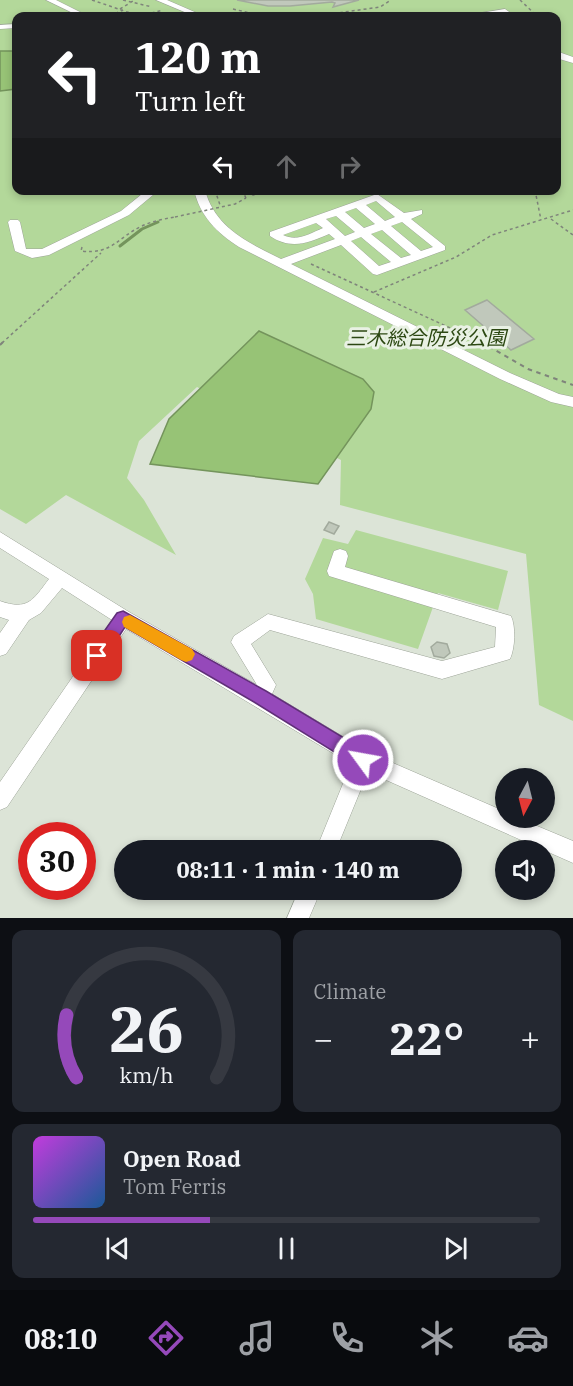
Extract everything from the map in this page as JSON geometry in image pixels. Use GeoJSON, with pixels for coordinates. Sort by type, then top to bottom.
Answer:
{"type":"FeatureCollection","features":[{"type":"Feature","properties":{"kind":"street"},"geometry":{"type":"LineString","coordinates":[[50,0],[76,12]]}},
{"type":"Feature","properties":{"kind":"street"},"geometry":{"type":"LineString","coordinates":[[160,0],[190,12]]}},
{"type":"Feature","properties":{"kind":"street"},"geometry":{"type":"LineString","coordinates":[[14,222],[21,250],[38,254],[125,213],[148,195]]}},
{"type":"Feature","properties":{"kind":"street"},"geometry":{"type":"LineString","coordinates":[[201,195],[208,214],[219,227],[243,245],[505,376],[556,398],[573,402]]}},
{"type":"Feature","properties":{"kind":"street"},"geometry":{"type":"LineString","coordinates":[[318,218],[377,271],[441,248],[377,197],[318,218],[274,234],[282,241],[293,244],[331,230]]}},
{"type":"Feature","properties":{"kind":"street"},"geometry":{"type":"LineString","coordinates":[[358,204],[420,256]]}},
{"type":"Feature","properties":{"kind":"street"},"geometry":{"type":"LineString","coordinates":[[338,211],[399,263]]}},
{"type":"Feature","properties":{"kind":"street"},"geometry":{"type":"LineString","coordinates":[[280,264],[418,212]]}},
{"type":"Feature","properties":{"kind":"street"},"geometry":{"type":"LineString","coordinates":[[0,539],[123,618],[363,760],[573,852]]}},
{"type":"Feature","properties":{"kind":"street"},"geometry":{"type":"LineString","coordinates":[[260,697],[267,685],[240,642],[268,622],[442,670],[504,654],[505,622],[335,571],[340,556]]}},
{"type":"Feature","properties":{"kind":"street"},"geometry":{"type":"LineString","coordinates":[[0,648],[22,616],[32,612],[60,578]]}},
{"type":"Feature","properties":{"kind":"street"},"geometry":{"type":"LineString","coordinates":[[0,609],[22,616]]}},
{"type":"Feature","properties":{"kind":"street"},"geometry":{"type":"LineString","coordinates":[[3,791],[123,618]]}},
{"type":"Feature","properties":{"kind":"street"},"geometry":{"type":"LineString","coordinates":[[330,840],[363,760]]}},
{"type":"Feature","properties":{"kind":"street"},"geometry":{"type":"LineString","coordinates":[[298,918],[306,900]]}},
{"type":"Feature","properties":{"kind":"path"},"geometry":{"type":"LineString","coordinates":[[92,0],[129,12]]}},
{"type":"Feature","properties":{"kind":"path"},"geometry":{"type":"LineString","coordinates":[[123,0],[167,11]]}},
{"type":"Feature","properties":{"kind":"path"},"geometry":{"type":"LineString","coordinates":[[344,12],[380,7],[391,0]]}},
{"type":"Feature","properties":{"kind":"path"},"geometry":{"type":"LineString","coordinates":[[520,0],[533,12]]}},
{"type":"Feature","properties":{"kind":"path"},"geometry":{"type":"LineString","coordinates":[[115,12],[133,1]]}},
{"type":"Feature","properties":{"kind":"path"},"geometry":{"type":"LineString","coordinates":[[233,9],[246,12]]}},
{"type":"Feature","properties":{"kind":"path"},"geometry":{"type":"LineString","coordinates":[[155,12],[163,10]]}},
{"type":"Feature","properties":{"kind":"path"},"geometry":{"type":"LineString","coordinates":[[217,195],[223,210]]}},
{"type":"Feature","properties":{"kind":"path"},"geometry":{"type":"LineString","coordinates":[[0,345],[101,253],[143,225],[157,219],[175,218],[235,204],[246,196],[254,195]]}},
{"type":"Feature","properties":{"kind":"path"},"geometry":{"type":"LineString","coordinates":[[536,195],[542,220]]}},
{"type":"Feature","properties":{"kind":"path"},"geometry":{"type":"LineString","coordinates":[[374,292],[456,257],[492,235],[573,210]]}},
{"type":"Feature","properties":{"kind":"path"},"geometry":{"type":"LineString","coordinates":[[549,218],[573,235]]}},
{"type":"Feature","properties":{"kind":"path"},"geometry":{"type":"LineString","coordinates":[[82,243],[81,251],[101,253]]}},
{"type":"Feature","properties":{"kind":"path"},"geometry":{"type":"LineString","coordinates":[[296,258],[476,339],[528,369],[573,385]]}},
{"type":"Feature","properties":{"kind":"green space","name":"三木総合防災公園"},"geometry":{"type":"Polygon","coordinates":[[[0,0],[573,0],[573,721],[539,705],[526,554],[340,505],[341,460],[197,387],[139,441],[127,478],[144,500],[176,555],[66,495],[26,524],[0,509],[0,0]]]}},
{"type":"Feature","properties":{"kind":"green space"},"geometry":{"type":"Polygon","coordinates":[[[356,530],[508,571],[498,610],[438,593],[418,649],[316,619],[313,594],[305,579],[323,538],[348,544],[356,530]]]}},
{"type":"Feature","properties":{"kind":"shaded area"},"geometry":{"type":"Polygon","coordinates":[[[0,51],[12,51],[12,90],[0,91],[0,51]]]}},
{"type":"Feature","properties":{"kind":"shaded area"},"geometry":{"type":"Polygon","coordinates":[[[259,331],[363,379],[374,392],[371,409],[318,484],[150,464],[169,419],[259,331]]]}},
{"type":"Feature","properties":{"kind":"building"},"geometry":{"type":"Polygon","coordinates":[[[237,0],[359,0],[333,7],[335,3],[332,2],[268,6],[237,0]]]}},
{"type":"Feature","properties":{"kind":"building"},"geometry":{"type":"Polygon","coordinates":[[[487,300],[534,339],[511,350],[465,310],[487,300]]]}},
{"type":"Feature","properties":{"kind":"building"},"geometry":{"type":"Polygon","coordinates":[[[329,522],[339,526],[334,534],[324,530],[329,522]]]}},
{"type":"Feature","properties":{"kind":"building"},"geometry":{"type":"Polygon","coordinates":[[[437,642],[447,644],[450,653],[444,658],[434,656],[431,647],[437,642]]]}},
{"type":"Feature","properties":{"kind":"waterway"},"geometry":{"type":"LineString","coordinates":[[120,246],[142,229],[158,222]]}},
{"type":"Feature","properties":{"kind":"slow traffic"},"geometry":{"type":"LineString","coordinates":[[130,622],[186,654]]}},
{"type":"Feature","properties":{"kind":"route"},"geometry":{"type":"LineString","coordinates":[[97,656],[123,618],[363,760]]}}]}
